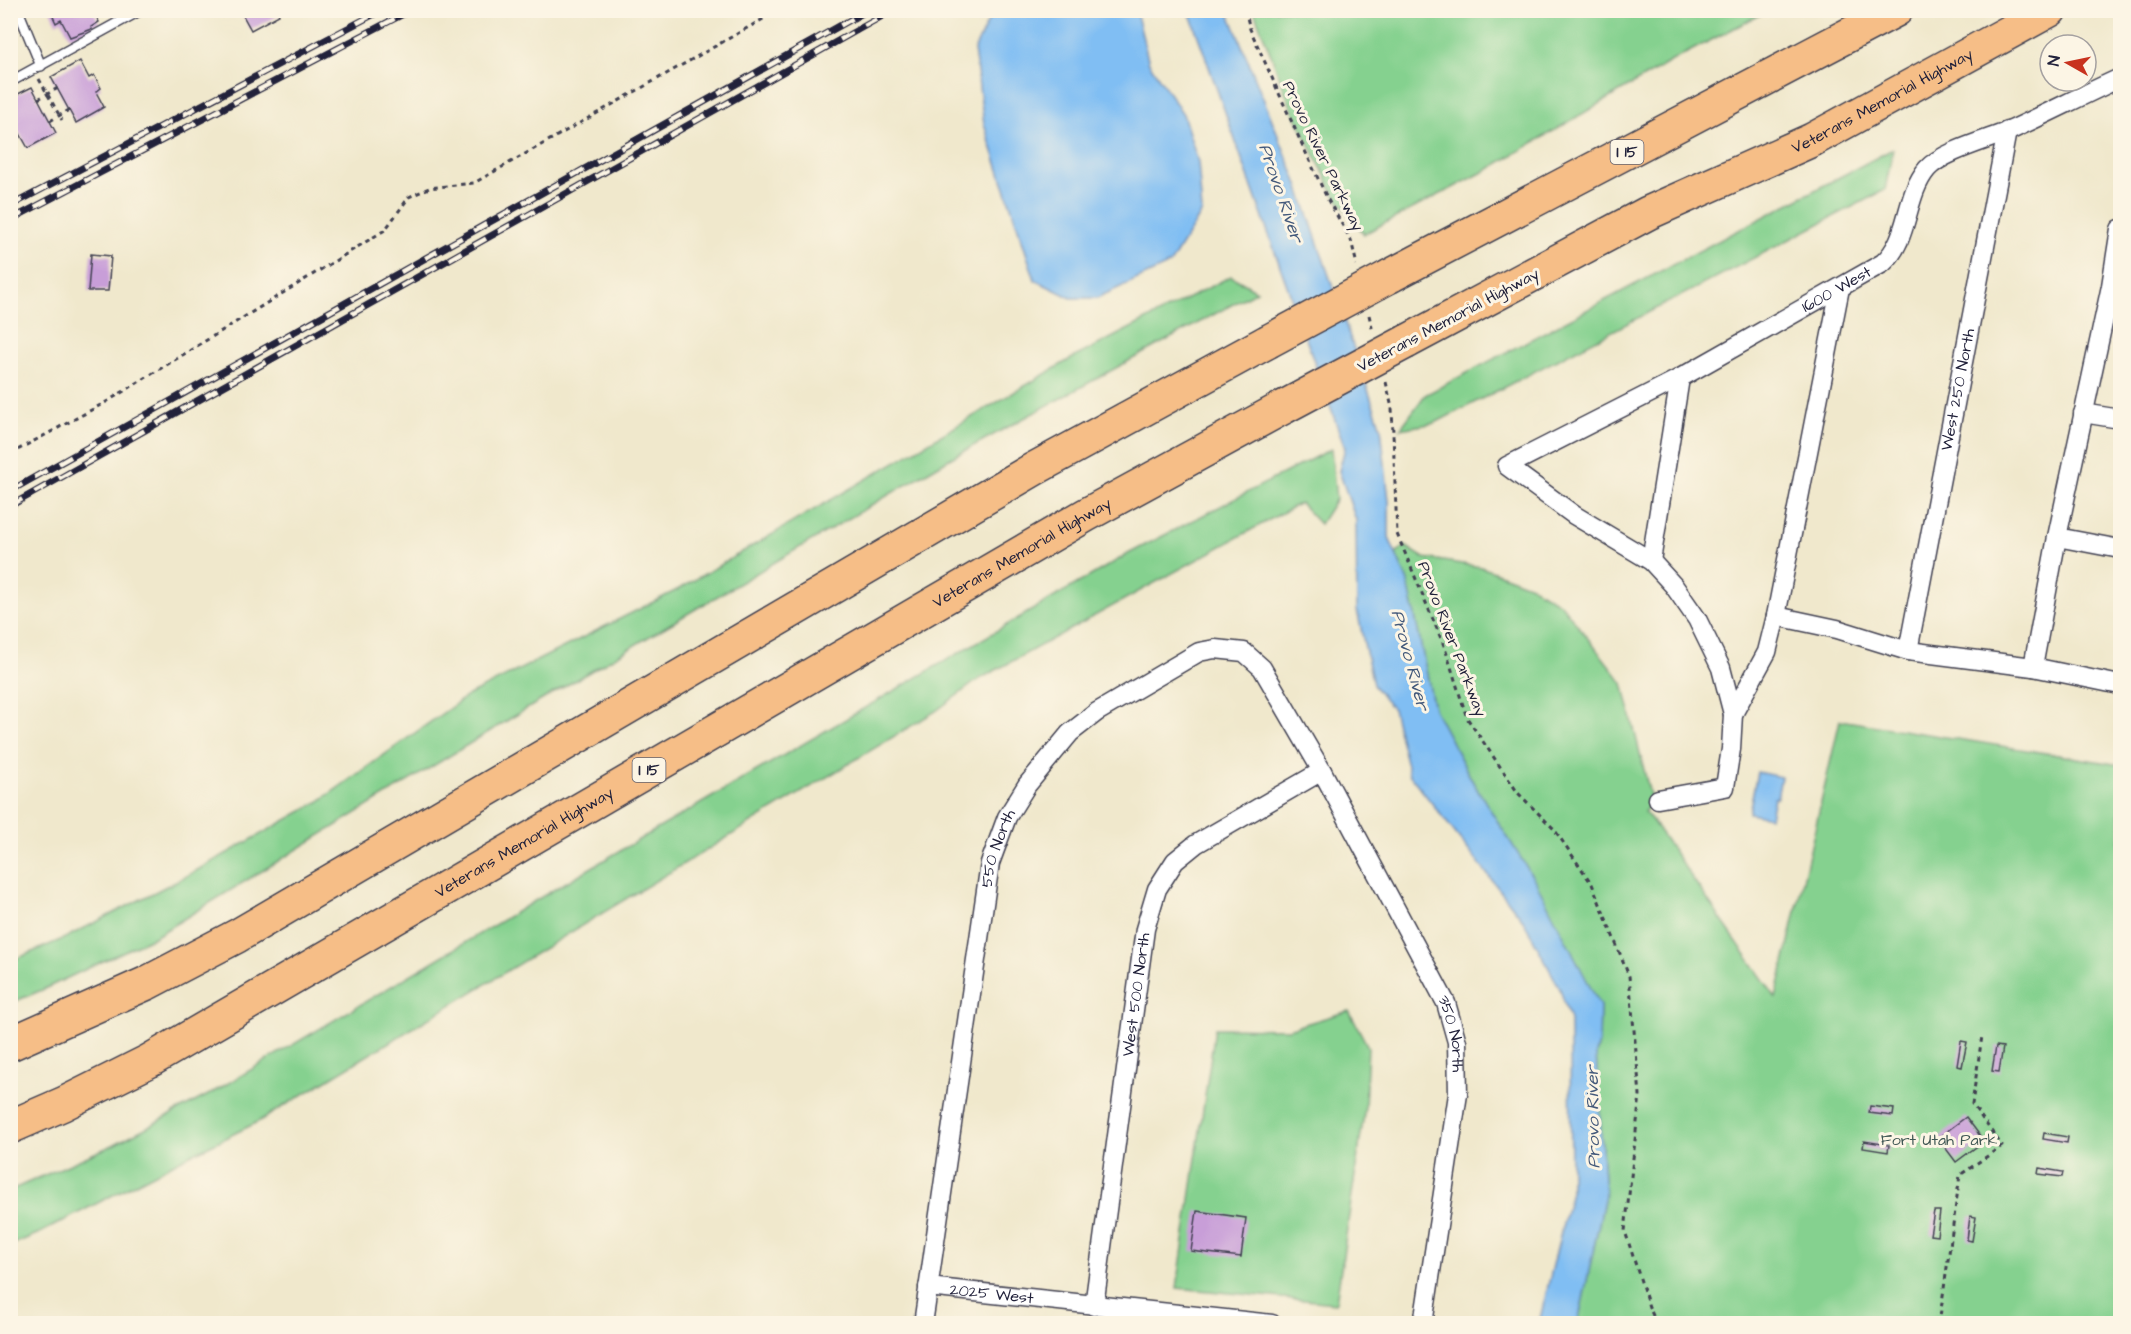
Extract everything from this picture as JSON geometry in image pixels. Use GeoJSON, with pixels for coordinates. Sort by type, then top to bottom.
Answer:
{"type":"FeatureCollection","features":[{"type":"Feature","properties":{"kind":"highway","name":"I 15"},"geometry":{"type":"LineString","coordinates":[[10,1044],[147,983],[237,936],[1034,469],[1267,342],[1375,275],[1896,10]]}},
{"type":"Feature","properties":{"kind":"highway","name":"Veterans Memorial Highway"},"geometry":{"type":"LineString","coordinates":[[10,1127],[63,1104],[149,1061],[1086,515],[1284,407],[1391,342],[1648,213],[1812,140],[2050,10]]}},
{"type":"Feature","properties":{"kind":"street","name":"1600 West"},"geometry":{"type":"LineString","coordinates":[[1651,561],[1574,515],[1507,466],[1680,378],[1883,263],[1898,245],[1918,183],[1928,168],[1942,158],[2007,131],[2121,78]]}},
{"type":"Feature","properties":{"kind":"street","name":"West 250 North"},"geometry":{"type":"LineString","coordinates":[[1908,651],[2007,131]]}},
{"type":"Feature","properties":{"kind":"street"},"geometry":{"type":"LineString","coordinates":[[2033,667],[2083,413],[2116,287],[2121,230]]}},
{"type":"Feature","properties":{"kind":"street"},"geometry":{"type":"LineString","coordinates":[[1733,714],[1767,652],[1840,288]]}},
{"type":"Feature","properties":{"kind":"street"},"geometry":{"type":"LineString","coordinates":[[1658,799],[1725,787],[1731,749],[1733,714],[1721,668],[1697,619],[1674,586],[1651,561],[1680,378]]}},
{"type":"Feature","properties":{"kind":"street"},"geometry":{"type":"LineString","coordinates":[[2083,413],[2121,419]]}},
{"type":"Feature","properties":{"kind":"street"},"geometry":{"type":"LineString","coordinates":[[2057,537],[2121,549]]}},
{"type":"Feature","properties":{"kind":"street"},"geometry":{"type":"LineString","coordinates":[[1776,616],[1837,629],[1908,651],[2033,667],[2121,685]]}},
{"type":"Feature","properties":{"kind":"street","name":"550 North"},"geometry":{"type":"LineString","coordinates":[[923,1323],[990,863],[1007,817],[1027,785],[1070,733],[1097,712],[1199,652],[1215,649],[1244,652],[1262,668],[1322,771]]}},
{"type":"Feature","properties":{"kind":"street","name":"West 500 North"},"geometry":{"type":"LineString","coordinates":[[1094,1306],[1145,929],[1157,889],[1175,861],[1196,844],[1322,771]]}},
{"type":"Feature","properties":{"kind":"street","name":"350 North"},"geometry":{"type":"LineString","coordinates":[[1322,771],[1434,977],[1446,1003],[1457,1042],[1458,1094],[1423,1323]]}},
{"type":"Feature","properties":{"kind":"street","name":"2025 West"},"geometry":{"type":"LineString","coordinates":[[928,1287],[1272,1323]]}},
{"type":"Feature","properties":{"kind":"lane"},"geometry":{"type":"LineString","coordinates":[[18,10],[37,68]]}},
{"type":"Feature","properties":{"kind":"lane"},"geometry":{"type":"LineString","coordinates":[[10,82],[141,10]]}},
{"type":"Feature","properties":{"kind":"path"},"geometry":{"type":"LineString","coordinates":[[10,454],[108,401],[384,230],[409,197],[429,188],[474,183],[779,10]]}},
{"type":"Feature","properties":{"kind":"path","name":"Provo River Parkway"},"geometry":{"type":"LineString","coordinates":[[1245,10],[1250,29],[1328,200],[1375,275]]}},
{"type":"Feature","properties":{"kind":"path"},"geometry":{"type":"LineString","coordinates":[[37,68],[47,94],[61,118]]}},
{"type":"Feature","properties":{"kind":"path"},"geometry":{"type":"LineString","coordinates":[[38,99],[58,88]]}},
{"type":"Feature","properties":{"kind":"path"},"geometry":{"type":"LineString","coordinates":[[50,121],[61,118],[69,110]]}},
{"type":"Feature","properties":{"kind":"path"},"geometry":{"type":"LineString","coordinates":[[1368,308],[1391,342]]}},
{"type":"Feature","properties":{"kind":"path","name":"Provo River Parkway"},"geometry":{"type":"LineString","coordinates":[[1384,375],[1392,408],[1397,534],[1445,648],[1467,718],[1518,794],[1554,829],[1592,884],[1629,976],[1640,1095],[1625,1231],[1649,1307],[1657,1323]]}},
{"type":"Feature","properties":{"kind":"path"},"geometry":{"type":"LineString","coordinates":[[1939,1323],[1959,1175],[2002,1146],[1972,1104],[1983,1036]]}},
{"type":"Feature","properties":{"kind":"green space"},"geometry":{"type":"Polygon","coordinates":[[[1254,10],[1767,11],[1677,58],[1489,169],[1364,234],[1335,196],[1291,107],[1254,10]]]}},
{"type":"Feature","properties":{"kind":"green space"},"geometry":{"type":"Polygon","coordinates":[[[1893,149],[1885,190],[1435,423],[1400,429],[1425,395],[1893,149]]]}},
{"type":"Feature","properties":{"kind":"green space"},"geometry":{"type":"Polygon","coordinates":[[[1231,276],[1257,291],[951,458],[513,717],[156,936],[11,1003],[11,961],[65,938],[192,873],[318,802],[467,696],[679,589],[1069,360],[1231,276]]]}},
{"type":"Feature","properties":{"kind":"green space"},"geometry":{"type":"Polygon","coordinates":[[[1331,449],[1336,499],[1320,524],[1300,503],[978,680],[936,711],[256,1123],[42,1232],[11,1245],[11,1190],[113,1145],[210,1094],[570,880],[1128,554],[1331,449]]]}},
{"type":"Feature","properties":{"kind":"green space","name":"Fort Utah Park"},"geometry":{"type":"Polygon","coordinates":[[[1405,546],[1424,558],[1481,567],[1531,586],[1561,604],[1623,683],[1652,803],[1644,812],[1776,998],[1840,720],[2120,765],[2120,1323],[1578,1323],[1605,1195],[1596,1054],[1599,1042],[1600,1006],[1434,709],[1408,582],[1396,554],[1405,546]]]}},
{"type":"Feature","properties":{"kind":"green space"},"geometry":{"type":"Polygon","coordinates":[[[1349,1011],[1368,1047],[1365,1107],[1336,1303],[1177,1288],[1215,1028],[1288,1029],[1349,1011]]]}},
{"type":"Feature","properties":{"kind":"water"},"geometry":{"type":"Polygon","coordinates":[[[993,11],[1136,11],[1149,63],[1183,114],[1198,162],[1202,212],[1170,264],[1097,298],[1071,298],[1035,280],[984,124],[974,50],[993,11]]]}},
{"type":"Feature","properties":{"kind":"water","name":"Provo River"},"geometry":{"type":"Polygon","coordinates":[[[1189,11],[1228,11],[1297,182],[1381,428],[1389,501],[1389,538],[1408,582],[1434,709],[1474,784],[1536,882],[1600,1006],[1599,1042],[1596,1054],[1605,1195],[1578,1323],[1539,1323],[1571,1191],[1570,1020],[1560,989],[1523,920],[1409,774],[1393,709],[1373,685],[1357,610],[1356,520],[1339,471],[1345,448],[1189,11]]]}},
{"type":"Feature","properties":{"kind":"water"},"geometry":{"type":"Polygon","coordinates":[[[1757,772],[1781,777],[1770,817],[1749,813],[1757,772]]]}},
{"type":"Feature","properties":{"kind":"building"},"geometry":{"type":"Polygon","coordinates":[[[50,10],[97,10],[94,12],[99,22],[91,27],[92,29],[70,37],[61,20],[56,23],[50,10]]]}},
{"type":"Feature","properties":{"kind":"building"},"geometry":{"type":"Polygon","coordinates":[[[235,10],[277,10],[279,15],[251,30],[241,12],[236,14],[235,10]]]}},
{"type":"Feature","properties":{"kind":"building"},"geometry":{"type":"Polygon","coordinates":[[[80,61],[89,78],[94,75],[101,88],[96,92],[104,107],[76,123],[51,77],[80,61]]]}},
{"type":"Feature","properties":{"kind":"building"},"geometry":{"type":"Polygon","coordinates":[[[32,87],[56,133],[28,148],[19,132],[15,134],[10,127],[10,98],[32,87]]]}},
{"type":"Feature","properties":{"kind":"building"},"geometry":{"type":"Polygon","coordinates":[[[91,254],[111,256],[108,291],[88,291],[91,254]]]}},
{"type":"Feature","properties":{"kind":"building"},"geometry":{"type":"Polygon","coordinates":[[[1961,1041],[1967,1042],[1962,1067],[1957,1066],[1961,1041]]]}},
{"type":"Feature","properties":{"kind":"building"},"geometry":{"type":"Polygon","coordinates":[[[1996,1046],[2003,1047],[1999,1072],[1992,1071],[1996,1046]]]}},
{"type":"Feature","properties":{"kind":"building"},"geometry":{"type":"Polygon","coordinates":[[[1870,1106],[1894,1109],[1893,1116],[1869,1113],[1870,1106]]]}},
{"type":"Feature","properties":{"kind":"building"},"geometry":{"type":"Polygon","coordinates":[[[1966,1117],[1984,1141],[1956,1162],[1938,1138],[1966,1117]]]}},
{"type":"Feature","properties":{"kind":"building"},"geometry":{"type":"Polygon","coordinates":[[[2044,1133],[2068,1137],[2067,1143],[2043,1139],[2044,1133]]]}},
{"type":"Feature","properties":{"kind":"building"},"geometry":{"type":"Polygon","coordinates":[[[1864,1141],[1889,1145],[1888,1152],[1863,1148],[1864,1141]]]}},
{"type":"Feature","properties":{"kind":"building"},"geometry":{"type":"Polygon","coordinates":[[[2039,1168],[2063,1172],[2062,1177],[2038,1174],[2039,1168]]]}},
{"type":"Feature","properties":{"kind":"building"},"geometry":{"type":"Polygon","coordinates":[[[1197,1211],[1246,1218],[1241,1257],[1191,1251],[1197,1211]]]}},
{"type":"Feature","properties":{"kind":"building"},"geometry":{"type":"Polygon","coordinates":[[[1934,1211],[1940,1211],[1937,1236],[1930,1235],[1934,1211]]]}},
{"type":"Feature","properties":{"kind":"building"},"geometry":{"type":"Polygon","coordinates":[[[1970,1216],[1976,1217],[1972,1241],[1967,1240],[1970,1216]]]}},
{"type":"Feature","properties":{"kind":"railway"},"geometry":{"type":"LineString","coordinates":[[10,206],[382,10]]}},
{"type":"Feature","properties":{"kind":"railway"},"geometry":{"type":"LineString","coordinates":[[10,220],[411,10]]}},
{"type":"Feature","properties":{"kind":"railway"},"geometry":{"type":"LineString","coordinates":[[10,491],[868,10]]}},
{"type":"Feature","properties":{"kind":"railway"},"geometry":{"type":"LineString","coordinates":[[10,506],[893,10]]}}]}
